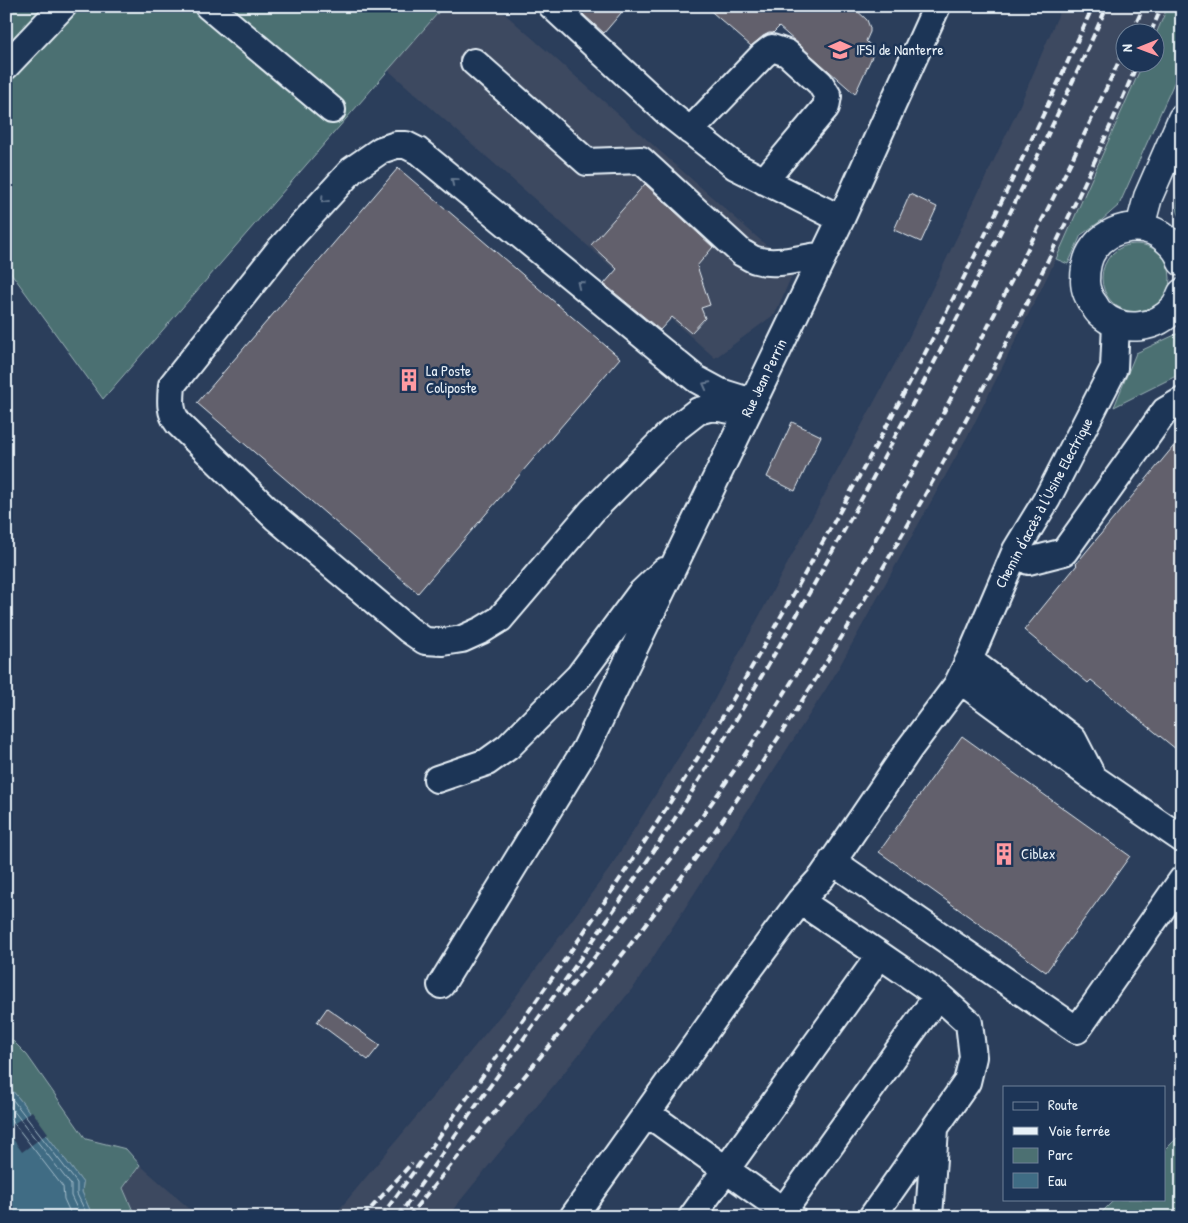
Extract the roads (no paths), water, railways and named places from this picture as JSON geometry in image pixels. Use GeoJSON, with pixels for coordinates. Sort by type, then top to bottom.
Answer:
{"type":"FeatureCollection","features":[{"type":"Feature","properties":{"kind":"main road"},"geometry":{"type":"LineString","coordinates":[[1140,227],[1148,197],[1182,119]]}},
{"type":"Feature","properties":{"kind":"main road"},"geometry":{"type":"LineString","coordinates":[[1181,258],[1174,245],[1164,236],[1140,227],[1122,228],[1106,236],[1093,249],[1086,265],[1085,283],[1090,300],[1101,314],[1116,324],[1132,327],[1149,325],[1164,318],[1176,306],[1182,293]]}},
{"type":"Feature","properties":{"kind":"street"},"geometry":{"type":"LineString","coordinates":[[6,66],[63,6]]}},
{"type":"Feature","properties":{"kind":"street"},"geometry":{"type":"LineString","coordinates":[[208,6],[332,110]]}},
{"type":"Feature","properties":{"kind":"street"},"geometry":{"type":"LineString","coordinates":[[552,6],[669,114],[735,166],[841,219]]}},
{"type":"Feature","properties":{"kind":"street","name":"Rue Jean Perrin"},"geometry":{"type":"LineString","coordinates":[[441,985],[586,748],[841,219],[937,6]]}},
{"type":"Feature","properties":{"kind":"street"},"geometry":{"type":"LineString","coordinates":[[690,131],[763,54],[772,48],[787,53],[820,83],[828,96],[826,107],[764,181]]}},
{"type":"Feature","properties":{"kind":"street"},"geometry":{"type":"LineString","coordinates":[[474,62],[587,162],[641,160],[742,253],[755,260],[767,262],[823,255]]}},
{"type":"Feature","properties":{"kind":"street"},"geometry":{"type":"LineString","coordinates":[[396,144],[406,145],[418,151],[696,380],[750,407],[713,407],[698,411],[671,432],[592,511],[500,619],[462,639],[443,642],[425,641],[409,630],[275,517],[178,423],[174,418],[171,402],[172,385],[280,250],[352,170],[381,150],[396,144]]}},
{"type":"Feature","properties":{"kind":"street","name":"Chemin d'accès à l'Usine Electrique"},"geometry":{"type":"LineString","coordinates":[[573,1217],[748,971],[800,900],[827,869],[964,670],[1016,550],[1047,499],[1114,368],[1116,324]]}},
{"type":"Feature","properties":{"kind":"street"},"geometry":{"type":"LineString","coordinates":[[1016,550],[1029,562],[1064,552],[1164,411],[1182,401]]}},
{"type":"Feature","properties":{"kind":"street"},"geometry":{"type":"LineString","coordinates":[[437,779],[487,762],[508,747],[579,676],[640,594],[677,559]]}},
{"type":"Feature","properties":{"kind":"street"},"geometry":{"type":"LineString","coordinates":[[964,670],[1073,739],[1092,777],[1182,839]]}},
{"type":"Feature","properties":{"kind":"street"},"geometry":{"type":"LineString","coordinates":[[827,869],[1077,1030],[1182,880]]}},
{"type":"Feature","properties":{"kind":"street"},"geometry":{"type":"LineString","coordinates":[[800,900],[938,995],[969,1023],[973,1057],[967,1082],[872,1217]]}},
{"type":"Feature","properties":{"kind":"street"},"geometry":{"type":"LineString","coordinates":[[692,1217],[880,954]]}},
{"type":"Feature","properties":{"kind":"street"},"geometry":{"type":"LineString","coordinates":[[647,1113],[785,1215],[938,995]]}},
{"type":"Feature","properties":{"kind":"street"},"geometry":{"type":"LineString","coordinates":[[929,1217],[935,1128]]}},
{"type":"Feature","properties":{"kind":"water"},"geometry":{"type":"Polygon","coordinates":[[[6,1083],[83,1183],[82,1192],[93,1217],[6,1217],[6,1083]]]}},
{"type":"Feature","properties":{"kind":"railway"},"geometry":{"type":"LineString","coordinates":[[381,1217],[517,1028],[617,884],[692,768],[733,700],[850,493],[959,287],[1028,148],[1093,6]]}},
{"type":"Feature","properties":{"kind":"railway"},"geometry":{"type":"LineString","coordinates":[[398,1217],[639,873],[698,782],[748,699],[845,529],[931,369],[1022,189],[1107,6]]}},
{"type":"Feature","properties":{"kind":"railway"},"geometry":{"type":"LineString","coordinates":[[1137,22],[1144,6]]}},
{"type":"Feature","properties":{"kind":"railway"},"geometry":{"type":"LineString","coordinates":[[1155,22],[1162,6]]}},
{"type":"Feature","properties":{"kind":"railway"},"geometry":{"type":"LineString","coordinates":[[563,996],[637,903],[708,808],[782,696],[839,604],[918,461],[989,326],[1069,167],[1116,67]]}},
{"type":"Feature","properties":{"kind":"railway"},"geometry":{"type":"LineString","coordinates":[[408,1217],[555,1039],[662,903],[751,778],[803,699],[901,537],[965,421],[1056,244],[1134,72]]}},
{"type":"Feature","properties":{"kind":"railway"},"geometry":{"type":"LineString","coordinates":[[363,1217],[412,1163]]}},
{"type":"Feature","properties":{"kind":"place","name":"IFSI de Nanterre"},"geometry":{"type":"Point","coordinates":[840,50]}},
{"type":"Feature","properties":{"kind":"place","name":"La Poste Coliposte"},"geometry":{"type":"Point","coordinates":[409,380]}},
{"type":"Feature","properties":{"kind":"place","name":"Ciblex"},"geometry":{"type":"Point","coordinates":[1004,854]}}]}
